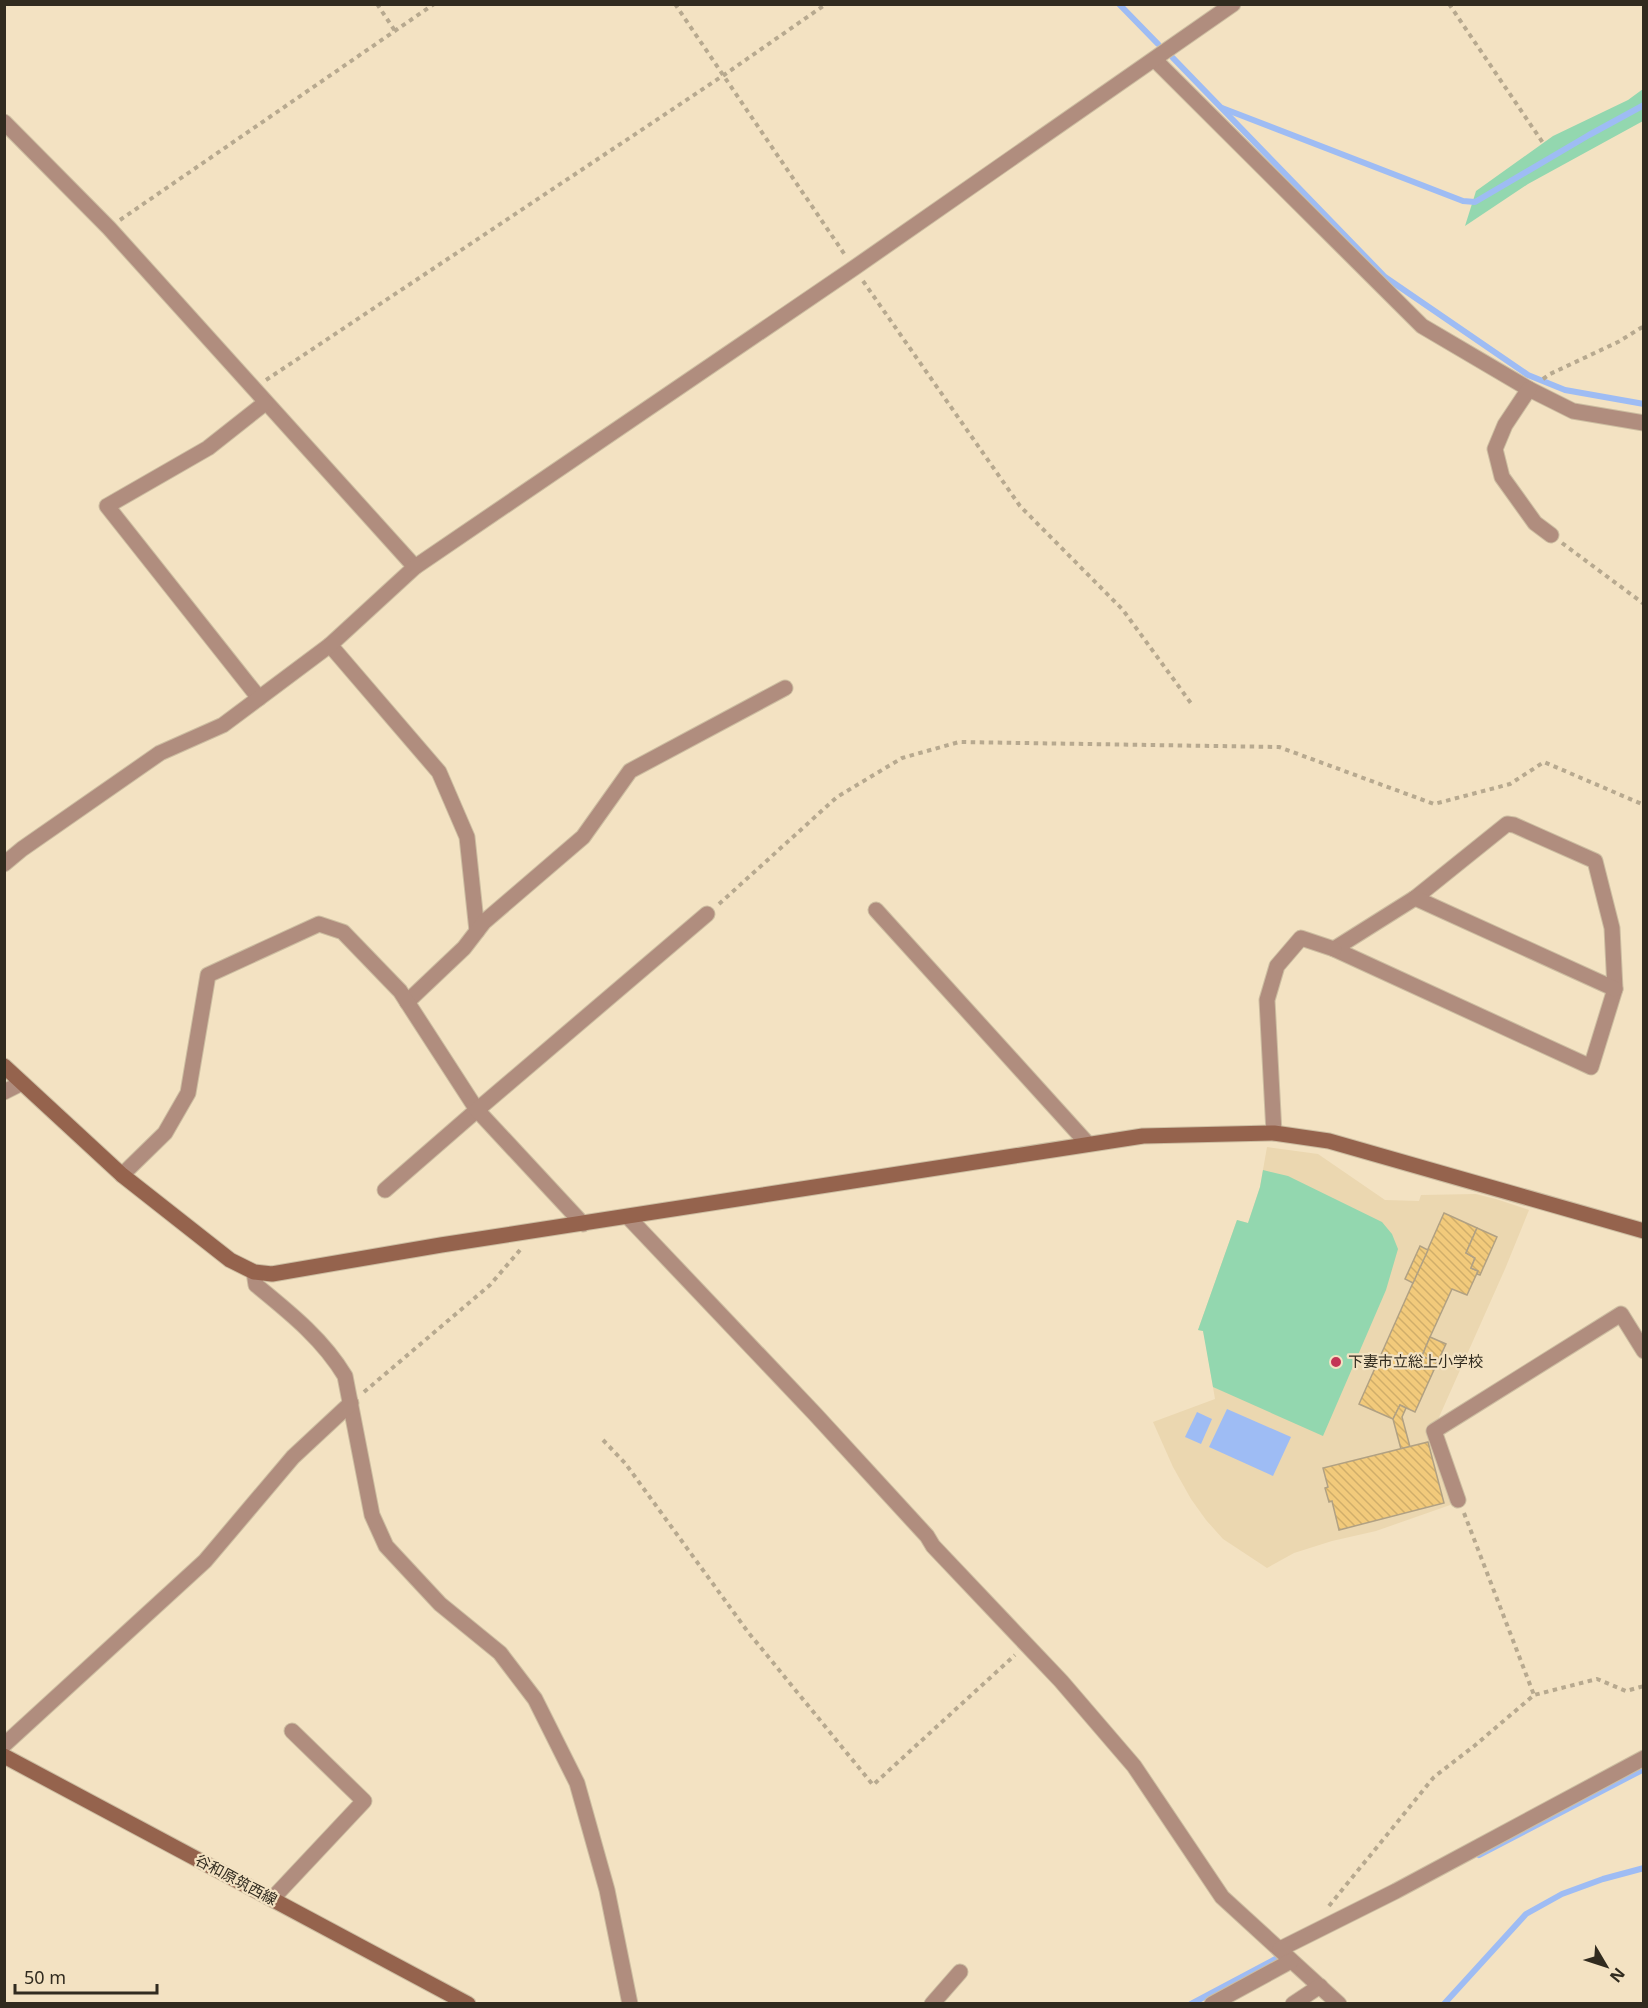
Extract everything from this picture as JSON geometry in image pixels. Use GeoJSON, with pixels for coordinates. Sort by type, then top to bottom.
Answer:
{"type":"FeatureCollection","features":[{"type":"Feature","properties":{"kind":"street"},"geometry":{"type":"LineString","coordinates":[[4,864],[160,753],[223,725],[330,645],[415,567],[854,268],[1233,4]]}},
{"type":"Feature","properties":{"kind":"street"},"geometry":{"type":"LineString","coordinates":[[1155,60],[1422,326],[1529,389],[1573,411],[1644,423]]}},
{"type":"Feature","properties":{"kind":"street"},"geometry":{"type":"LineString","coordinates":[[4,122],[109,228],[415,567]]}},
{"type":"Feature","properties":{"kind":"street"},"geometry":{"type":"LineString","coordinates":[[1529,389],[1505,425],[1495,449],[1502,477],[1534,523],[1551,535]]}},
{"type":"Feature","properties":{"kind":"street"},"geometry":{"type":"LineString","coordinates":[[259,698],[107,506],[208,448],[265,403]]}},
{"type":"Feature","properties":{"kind":"street"},"geometry":{"type":"LineString","coordinates":[[330,645],[439,772],[467,837],[477,932]]}},
{"type":"Feature","properties":{"kind":"street"},"geometry":{"type":"LineString","coordinates":[[407,1002],[464,948],[484,922],[583,837],[630,771],[785,688]]}},
{"type":"Feature","properties":{"kind":"street"},"geometry":{"type":"LineString","coordinates":[[1274,1133],[1267,1000],[1278,966],[1301,938],[1334,949],[1591,1067],[1615,988],[1612,928],[1594,861],[1514,825],[1507,824],[1415,898],[1334,949]]}},
{"type":"Feature","properties":{"kind":"street"},"geometry":{"type":"LineString","coordinates":[[1415,898],[1615,988]]}},
{"type":"Feature","properties":{"kind":"street"},"geometry":{"type":"LineString","coordinates":[[876,910],[1088,1144]]}},
{"type":"Feature","properties":{"kind":"street"},"geometry":{"type":"LineString","coordinates":[[385,1190],[707,914]]}},
{"type":"Feature","properties":{"kind":"street"},"geometry":{"type":"LineString","coordinates":[[122,1175],[165,1133],[188,1093],[208,975],[319,924],[343,932],[400,991],[477,1110],[582,1224]]}},
{"type":"Feature","properties":{"kind":"street"},"geometry":{"type":"LineString","coordinates":[[4,1066],[122,1175],[230,1260],[254,1272],[272,1274],[441,1245],[1143,1136],[1274,1133],[1329,1141],[1644,1231]]}},
{"type":"Feature","properties":{"kind":"street"},"geometry":{"type":"LineString","coordinates":[[4,1092],[22,1083]]}},
{"type":"Feature","properties":{"kind":"street"},"geometry":{"type":"LineString","coordinates":[[628,1217],[815,1414],[1134,1766],[1222,1897],[1339,2004]]}},
{"type":"Feature","properties":{"kind":"street"},"geometry":{"type":"LineString","coordinates":[[254,1272],[256,1285],[298,1319],[335,1360],[345,1376],[372,1515],[386,1546],[440,1604],[500,1653],[535,1699],[577,1783],[607,1890],[630,2004]]}},
{"type":"Feature","properties":{"kind":"street"},"geometry":{"type":"LineString","coordinates":[[1458,1500],[1434,1431],[1620,1314],[1644,1351]]}},
{"type":"Feature","properties":{"kind":"street"},"geometry":{"type":"LineString","coordinates":[[4,1745],[205,1561],[293,1457],[351,1404]]}},
{"type":"Feature","properties":{"kind":"street"},"geometry":{"type":"LineString","coordinates":[[272,1899],[364,1801],[292,1731]]}},
{"type":"Feature","properties":{"kind":"street","name":"谷和原筑西線"},"geometry":{"type":"LineString","coordinates":[[4,1756],[468,2004]]}},
{"type":"Feature","properties":{"kind":"street"},"geometry":{"type":"LineString","coordinates":[[1280,1949],[1396,1892],[1644,1758]]}},
{"type":"Feature","properties":{"kind":"street"},"geometry":{"type":"LineString","coordinates":[[1212,2004],[1291,1961]]}},
{"type":"Feature","properties":{"kind":"street"},"geometry":{"type":"LineString","coordinates":[[932,2004],[960,1972]]}},
{"type":"Feature","properties":{"kind":"street"},"geometry":{"type":"LineString","coordinates":[[1293,2004],[1320,1986]]}},
{"type":"Feature","properties":{"kind":"path"},"geometry":{"type":"LineString","coordinates":[[377,4],[395,31]]}},
{"type":"Feature","properties":{"kind":"path"},"geometry":{"type":"LineString","coordinates":[[109,228],[434,4]]}},
{"type":"Feature","properties":{"kind":"path"},"geometry":{"type":"LineString","coordinates":[[675,4],[854,268],[1020,506],[1123,610],[1193,706]]}},
{"type":"Feature","properties":{"kind":"path"},"geometry":{"type":"LineString","coordinates":[[253,389],[826,4]]}},
{"type":"Feature","properties":{"kind":"path"},"geometry":{"type":"LineString","coordinates":[[1449,4],[1544,143]]}},
{"type":"Feature","properties":{"kind":"path"},"geometry":{"type":"LineString","coordinates":[[1550,374],[1618,342],[1644,326]]}},
{"type":"Feature","properties":{"kind":"path"},"geometry":{"type":"LineString","coordinates":[[1551,535],[1644,604]]}},
{"type":"Feature","properties":{"kind":"path"},"geometry":{"type":"LineString","coordinates":[[707,914],[837,797],[902,758],[959,742],[1280,747],[1434,804],[1510,784],[1544,762],[1644,805]]}},
{"type":"Feature","properties":{"kind":"path"},"geometry":{"type":"LineString","coordinates":[[351,1404],[490,1285],[536,1231]]}},
{"type":"Feature","properties":{"kind":"path"},"geometry":{"type":"LineString","coordinates":[[603,1440],[625,1463],[748,1632],[873,1785],[1026,1645]]}},
{"type":"Feature","properties":{"kind":"path"},"geometry":{"type":"LineString","coordinates":[[1458,1500],[1534,1695]]}},
{"type":"Feature","properties":{"kind":"path"},"geometry":{"type":"LineString","coordinates":[[1325,1910],[1434,1777],[1534,1695],[1597,1679],[1626,1690],[1644,1686]]}},
{"type":"Feature","properties":{"kind":"shaded area","name":"下妻市立総上小学校"},"geometry":{"type":"Polygon","coordinates":[[[1267,1147],[1318,1154],[1385,1200],[1419,1201],[1421,1195],[1476,1194],[1529,1210],[1436,1424],[1453,1504],[1376,1531],[1294,1553],[1267,1568],[1223,1539],[1206,1520],[1173,1467],[1153,1422],[1215,1399],[1203,1331],[1198,1330],[1237,1220],[1248,1223],[1260,1187],[1267,1147]]]}},
{"type":"Feature","properties":{"kind":"green space"},"geometry":{"type":"Polygon","coordinates":[[[1643,89],[1643,121],[1528,184],[1465,226],[1476,191],[1553,136],[1628,100],[1643,89]]]}},
{"type":"Feature","properties":{"kind":"green space"},"geometry":{"type":"Polygon","coordinates":[[[1263,1170],[1288,1176],[1382,1222],[1392,1234],[1398,1249],[1386,1290],[1323,1436],[1213,1387],[1203,1331],[1198,1330],[1237,1220],[1248,1223],[1263,1170]]]}},
{"type":"Feature","properties":{"kind":"water"},"geometry":{"type":"Polygon","coordinates":[[[1227,1409],[1291,1437],[1273,1476],[1209,1447],[1227,1409]]]}},
{"type":"Feature","properties":{"kind":"water"},"geometry":{"type":"Polygon","coordinates":[[[1197,1412],[1212,1419],[1201,1444],[1185,1437],[1197,1412]]]}},
{"type":"Feature","properties":{"kind":"building"},"geometry":{"type":"Polygon","coordinates":[[[1444,1213],[1477,1228],[1466,1253],[1475,1258],[1471,1268],[1478,1271],[1467,1295],[1452,1289],[1430,1337],[1422,1356],[1437,1363],[1415,1412],[1400,1405],[1393,1419],[1359,1404],[1444,1213]]]}},
{"type":"Feature","properties":{"kind":"building"},"geometry":{"type":"Polygon","coordinates":[[[1477,1228],[1497,1237],[1480,1275],[1477,1274],[1478,1271],[1471,1268],[1475,1258],[1466,1253],[1477,1228]]]}},
{"type":"Feature","properties":{"kind":"building"},"geometry":{"type":"Polygon","coordinates":[[[1420,1246],[1428,1250],[1413,1283],[1405,1279],[1420,1246]]]}},
{"type":"Feature","properties":{"kind":"building"},"geometry":{"type":"Polygon","coordinates":[[[1430,1337],[1446,1344],[1437,1363],[1422,1356],[1430,1337]]]}},
{"type":"Feature","properties":{"kind":"building"},"geometry":{"type":"Polygon","coordinates":[[[1400,1405],[1406,1408],[1402,1417],[1410,1447],[1401,1449],[1393,1419],[1400,1405]]]}},
{"type":"Feature","properties":{"kind":"building"},"geometry":{"type":"Polygon","coordinates":[[[1428,1442],[1444,1503],[1339,1530],[1332,1501],[1329,1502],[1325,1488],[1328,1487],[1323,1468],[1428,1442]]]}},
{"type":"Feature","properties":{"kind":"waterway"},"geometry":{"type":"LineString","coordinates":[[1119,4],[1158,44]]}},
{"type":"Feature","properties":{"kind":"waterway"},"geometry":{"type":"LineString","coordinates":[[1173,58],[1385,277],[1528,375],[1565,390],[1644,404]]}},
{"type":"Feature","properties":{"kind":"waterway"},"geometry":{"type":"LineString","coordinates":[[1222,108],[1463,201],[1475,202],[1644,105]]}},
{"type":"Feature","properties":{"kind":"waterway"},"geometry":{"type":"LineString","coordinates":[[1479,1855],[1644,1769]]}},
{"type":"Feature","properties":{"kind":"waterway"},"geometry":{"type":"LineString","coordinates":[[1444,2004],[1526,1914],[1562,1894],[1603,1879],[1644,1868]]}},
{"type":"Feature","properties":{"kind":"waterway"},"geometry":{"type":"LineString","coordinates":[[1191,2004],[1283,1955]]}},
{"type":"Feature","properties":{"kind":"place","name":"下妻市立総上小学校"},"geometry":{"type":"Point","coordinates":[1336,1362]}}]}
